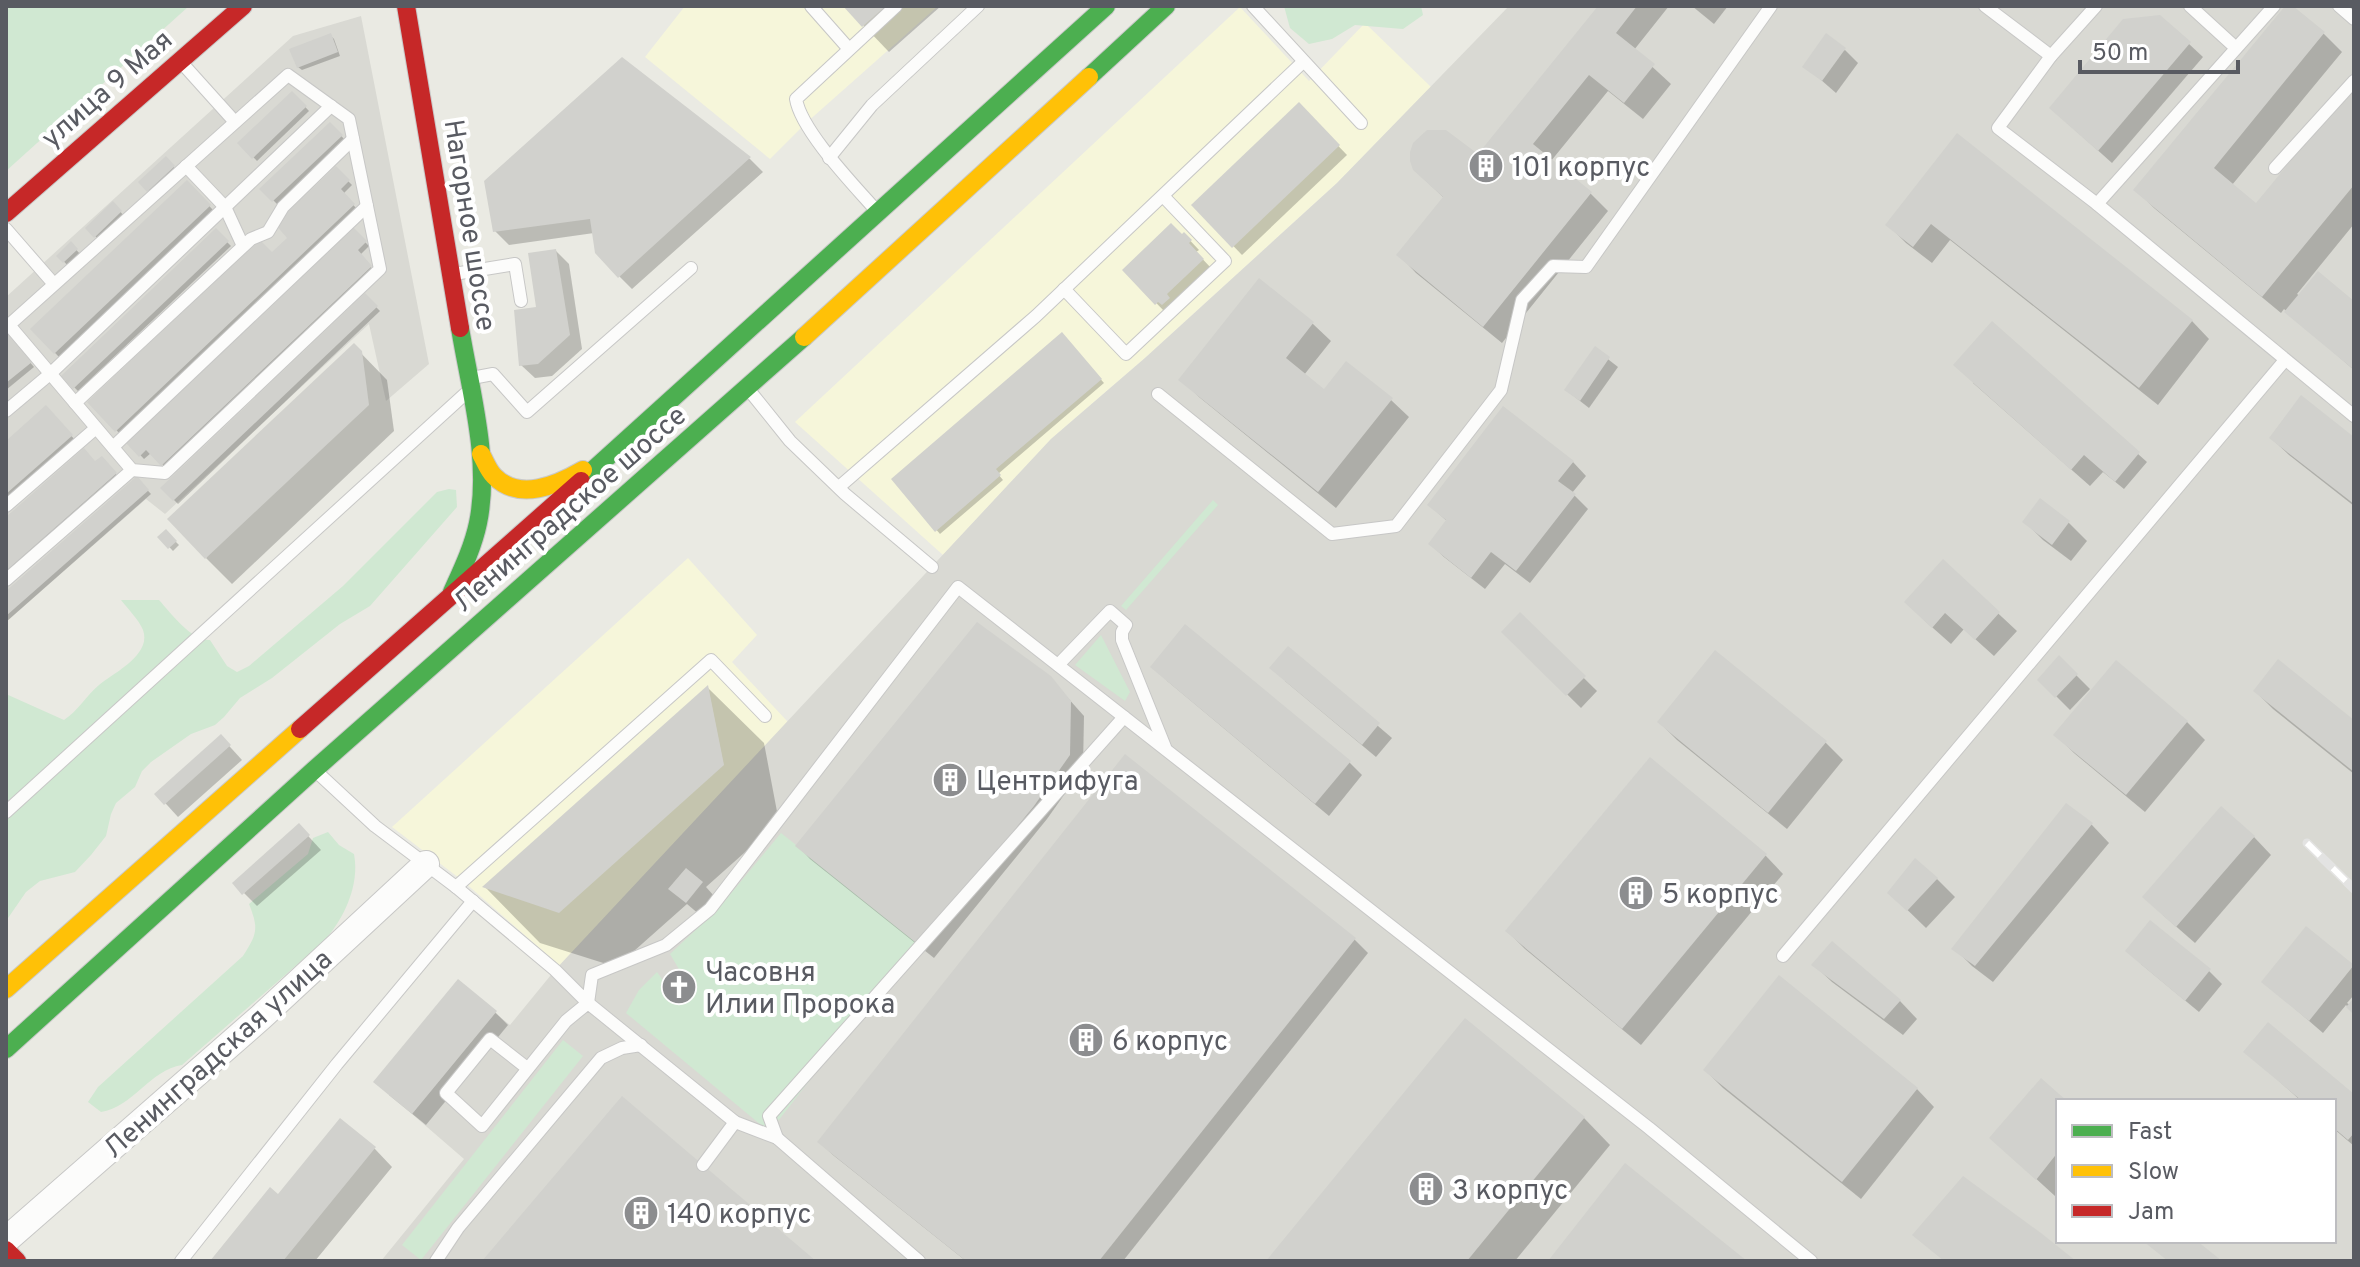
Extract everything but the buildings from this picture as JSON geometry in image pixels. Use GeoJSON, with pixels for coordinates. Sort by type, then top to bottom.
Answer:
{"type":"FeatureCollection","features":[{"type":"Feature","properties":{"kind":"main road","name":"улица 9 Мая"},"geometry":{"type":"LineString","coordinates":[[6,213],[243,6]]}},
{"type":"Feature","properties":{"kind":"main road","name":"Нагорное шоссе"},"geometry":{"type":"LineString","coordinates":[[406,6],[481,454],[481,520],[472,550],[450,594]]}},
{"type":"Feature","properties":{"kind":"main road","name":"Ленинградское шоссе"},"geometry":{"type":"LineString","coordinates":[[6,989],[618,448],[1106,6]]}},
{"type":"Feature","properties":{"kind":"main road","name":"Ленинградское шоссе"},"geometry":{"type":"LineString","coordinates":[[6,1049],[314,770],[748,388],[1166,6]]}},
{"type":"Feature","properties":{"kind":"main road"},"geometry":{"type":"LineString","coordinates":[[481,454],[494,476],[506,485],[542,489],[573,476],[618,448]]}},
{"type":"Feature","properties":{"kind":"main road"},"geometry":{"type":"LineString","coordinates":[[6,1250],[17,1261]]}},
{"type":"Feature","properties":{"kind":"street","name":"Ленинградская улица"},"geometry":{"type":"LineString","coordinates":[[6,1240],[261,1017],[426,864]]}},
{"type":"Feature","properties":{"kind":"lane"},"geometry":{"type":"LineString","coordinates":[[811,6],[849,49]]}},
{"type":"Feature","properties":{"kind":"lane"},"geometry":{"type":"LineString","coordinates":[[877,213],[829,158],[798,111],[796,99],[896,6]]}},
{"type":"Feature","properties":{"kind":"lane"},"geometry":{"type":"LineString","coordinates":[[829,158],[872,105],[978,6]]}},
{"type":"Feature","properties":{"kind":"lane"},"geometry":{"type":"LineString","coordinates":[[1253,6],[1361,123]]}},
{"type":"Feature","properties":{"kind":"lane"},"geometry":{"type":"LineString","coordinates":[[1158,394],[1332,534],[1396,526],[1501,390],[1522,300],[1553,266],[1586,267],[1771,6]]}},
{"type":"Feature","properties":{"kind":"lane"},"geometry":{"type":"LineString","coordinates":[[1985,6],[2051,56]]}},
{"type":"Feature","properties":{"kind":"lane"},"geometry":{"type":"LineString","coordinates":[[2096,6],[2051,56],[1998,128],[2097,204],[2354,416]]}},
{"type":"Feature","properties":{"kind":"lane"},"geometry":{"type":"LineString","coordinates":[[2190,6],[2236,48]]}},
{"type":"Feature","properties":{"kind":"lane"},"geometry":{"type":"LineString","coordinates":[[2097,204],[2274,6]]}},
{"type":"Feature","properties":{"kind":"lane"},"geometry":{"type":"LineString","coordinates":[[2339,6],[2354,19]]}},
{"type":"Feature","properties":{"kind":"lane"},"geometry":{"type":"LineString","coordinates":[[180,61],[235,122]]}},
{"type":"Feature","properties":{"kind":"lane"},"geometry":{"type":"LineString","coordinates":[[839,487],[1064,289],[1303,62]]}},
{"type":"Feature","properties":{"kind":"lane"},"geometry":{"type":"LineString","coordinates":[[288,75],[331,106],[349,119],[380,269],[165,473],[132,470],[7,325],[288,75]]}},
{"type":"Feature","properties":{"kind":"lane"},"geometry":{"type":"LineString","coordinates":[[2275,168],[2354,81]]}},
{"type":"Feature","properties":{"kind":"lane"},"geometry":{"type":"LineString","coordinates":[[6,411],[50,374],[331,106]]}},
{"type":"Feature","properties":{"kind":"lane"},"geometry":{"type":"LineString","coordinates":[[75,403],[243,246],[268,232],[283,207],[353,139]]}},
{"type":"Feature","properties":{"kind":"lane"},"geometry":{"type":"LineString","coordinates":[[186,166],[225,207],[243,246]]}},
{"type":"Feature","properties":{"kind":"lane"},"geometry":{"type":"LineString","coordinates":[[1064,289],[1126,354],[1225,261],[1163,196]]}},
{"type":"Feature","properties":{"kind":"lane"},"geometry":{"type":"LineString","coordinates":[[113,447],[367,206]]}},
{"type":"Feature","properties":{"kind":"lane"},"geometry":{"type":"LineString","coordinates":[[6,229],[53,283]]}},
{"type":"Feature","properties":{"kind":"lane"},"geometry":{"type":"LineString","coordinates":[[451,274],[515,264],[521,301]]}},
{"type":"Feature","properties":{"kind":"lane"},"geometry":{"type":"LineString","coordinates":[[6,812],[470,384],[493,374],[527,412],[691,268]]}},
{"type":"Feature","properties":{"kind":"lane"},"geometry":{"type":"LineString","coordinates":[[1783,956],[2285,360]]}},
{"type":"Feature","properties":{"kind":"lane"},"geometry":{"type":"LineString","coordinates":[[748,388],[790,441],[932,567]]}},
{"type":"Feature","properties":{"kind":"lane"},"geometry":{"type":"LineString","coordinates":[[6,506],[96,428]]}},
{"type":"Feature","properties":{"kind":"lane"},"geometry":{"type":"LineString","coordinates":[[6,580],[132,470]]}},
{"type":"Feature","properties":{"kind":"lane"},"geometry":{"type":"LineString","coordinates":[[527,1068],[490,1039],[446,1093],[482,1126],[566,1021],[588,1003],[592,975],[666,945],[710,909],[958,587],[1649,1128],[1811,1261]]}},
{"type":"Feature","properties":{"kind":"lane"},"geometry":{"type":"LineString","coordinates":[[1058,665],[1110,611],[1126,625],[1122,640],[1166,750]]}},
{"type":"Feature","properties":{"kind":"lane"},"geometry":{"type":"LineString","coordinates":[[456,887],[711,660],[765,716]]}},
{"type":"Feature","properties":{"kind":"lane"},"geometry":{"type":"LineString","coordinates":[[777,1138],[769,1116],[1124,717]]}},
{"type":"Feature","properties":{"kind":"lane"},"geometry":{"type":"LineString","coordinates":[[314,770],[375,826],[456,887],[555,970],[588,1003],[735,1122],[777,1138],[919,1261]]}},
{"type":"Feature","properties":{"kind":"lane"},"geometry":{"type":"LineString","coordinates":[[181,1261],[337,1064],[473,901]]}},
{"type":"Feature","properties":{"kind":"lane"},"geometry":{"type":"LineString","coordinates":[[436,1261],[458,1228],[601,1058],[622,1048],[641,1045]]}},
{"type":"Feature","properties":{"kind":"lane"},"geometry":{"type":"LineString","coordinates":[[703,1165],[735,1122]]}},
{"type":"Feature","properties":{"kind":"shaded area"},"geometry":{"type":"Polygon","coordinates":[[[6,6],[189,6],[6,171],[6,6]]]}},
{"type":"Feature","properties":{"kind":"shaded area"},"geometry":{"type":"Polygon","coordinates":[[[685,6],[938,6],[770,159],[645,57],[685,6]]]}},
{"type":"Feature","properties":{"kind":"shaded area"},"geometry":{"type":"Polygon","coordinates":[[[1284,6],[1421,6],[1423,15],[1403,29],[1355,25],[1332,39],[1309,44],[1290,28],[1284,6]]]}},
{"type":"Feature","properties":{"kind":"shaded area"},"geometry":{"type":"Polygon","coordinates":[[[1509,6],[2354,6],[2354,1261],[381,1261],[464,1159],[412,1114],[495,1013],[510,1025],[555,970],[1051,439],[1337,183],[1509,6]]]}},
{"type":"Feature","properties":{"kind":"shaded area"},"geometry":{"type":"Polygon","coordinates":[[[1240,7],[1309,81],[1365,23],[1431,87],[1337,183],[1051,439],[943,555],[795,422],[1240,7]]]}},
{"type":"Feature","properties":{"kind":"shaded area"},"geometry":{"type":"Polygon","coordinates":[[[361,16],[429,364],[386,401],[369,324],[165,514],[146,499],[6,622],[6,297],[293,36],[361,16]]]}},
{"type":"Feature","properties":{"kind":"shaded area"},"geometry":{"type":"Polygon","coordinates":[[[456,490],[457,507],[370,606],[340,624],[272,678],[240,698],[215,725],[191,734],[151,762],[142,771],[135,787],[116,803],[106,836],[91,855],[75,872],[40,881],[26,892],[6,921],[6,694],[64,720],[69,716],[99,685],[130,662],[142,647],[143,630],[121,600],[159,600],[189,631],[210,640],[227,666],[237,672],[249,666],[343,586],[437,492],[456,490]]]}},
{"type":"Feature","properties":{"kind":"shaded area"},"geometry":{"type":"Polygon","coordinates":[[[1213,500],[1218,505],[1126,610],[1121,606],[1213,500]]]}},
{"type":"Feature","properties":{"kind":"shaded area"},"geometry":{"type":"Polygon","coordinates":[[[688,558],[757,635],[732,662],[788,722],[560,966],[463,881],[392,827],[688,558]]]}},
{"type":"Feature","properties":{"kind":"shaded area"},"geometry":{"type":"Polygon","coordinates":[[[1101,635],[1130,692],[1125,701],[1075,665],[1101,635]]]}},
{"type":"Feature","properties":{"kind":"shaded area"},"geometry":{"type":"Polygon","coordinates":[[[328,832],[339,845],[354,854],[355,878],[349,901],[324,941],[182,1065],[160,1074],[112,1109],[101,1112],[88,1102],[98,1087],[243,956],[255,931],[249,904],[308,854],[313,838],[328,832]]]}},
{"type":"Feature","properties":{"kind":"shaded area"},"geometry":{"type":"Polygon","coordinates":[[[781,833],[918,942],[778,1121],[767,1130],[626,1013],[639,990],[657,972],[677,1000],[692,991],[670,954],[718,909],[781,833]]]}},
{"type":"Feature","properties":{"kind":"shaded area"},"geometry":{"type":"Polygon","coordinates":[[[563,1040],[583,1056],[421,1260],[402,1245],[563,1040]]]}},
{"type":"Feature","properties":{"kind":"railway"},"geometry":{"type":"LineString","coordinates":[[2307,843],[2354,889]]}},
{"type":"Feature","properties":{"kind":"traffic: fast"},"geometry":{"type":"LineString","coordinates":[[581,481],[1106,6]]}},
{"type":"Feature","properties":{"kind":"traffic: fast"},"geometry":{"type":"LineString","coordinates":[[1089,77],[1166,6]]}},
{"type":"Feature","properties":{"kind":"traffic: fast"},"geometry":{"type":"LineString","coordinates":[[452,592],[478,523],[482,475],[478,425],[460,328]]}},
{"type":"Feature","properties":{"kind":"traffic: fast"},"geometry":{"type":"LineString","coordinates":[[6,1049],[314,770],[804,337]]}},
{"type":"Feature","properties":{"kind":"traffic: slow"},"geometry":{"type":"LineString","coordinates":[[804,337],[1089,77]]}},
{"type":"Feature","properties":{"kind":"traffic: slow"},"geometry":{"type":"LineString","coordinates":[[481,454],[494,476],[515,488],[550,485],[583,470]]}},
{"type":"Feature","properties":{"kind":"traffic: slow"},"geometry":{"type":"LineString","coordinates":[[6,989],[300,729]]}},
{"type":"Feature","properties":{"kind":"traffic: jam"},"geometry":{"type":"LineString","coordinates":[[6,213],[243,6]]}},
{"type":"Feature","properties":{"kind":"traffic: jam"},"geometry":{"type":"LineString","coordinates":[[406,6],[460,328]]}},
{"type":"Feature","properties":{"kind":"traffic: jam"},"geometry":{"type":"LineString","coordinates":[[300,729],[581,481]]}},
{"type":"Feature","properties":{"kind":"traffic: jam"},"geometry":{"type":"LineString","coordinates":[[6,1250],[17,1261]]}},
{"type":"Feature","properties":{"kind":"place","name":"101 корпус"},"geometry":{"type":"Point","coordinates":[1486,166]}},
{"type":"Feature","properties":{"kind":"place","name":"Центрифуга"},"geometry":{"type":"Point","coordinates":[950,780]}},
{"type":"Feature","properties":{"kind":"place","name":"5 корпус"},"geometry":{"type":"Point","coordinates":[1636,893]}},
{"type":"Feature","properties":{"kind":"place","name":"Часовня Илии Пророка"},"geometry":{"type":"Point","coordinates":[679,987]}},
{"type":"Feature","properties":{"kind":"place","name":"6 корпус"},"geometry":{"type":"Point","coordinates":[1086,1040]}},
{"type":"Feature","properties":{"kind":"place","name":"3 корпус"},"geometry":{"type":"Point","coordinates":[1426,1189]}},
{"type":"Feature","properties":{"kind":"place","name":"140 корпус"},"geometry":{"type":"Point","coordinates":[641,1213]}}]}
